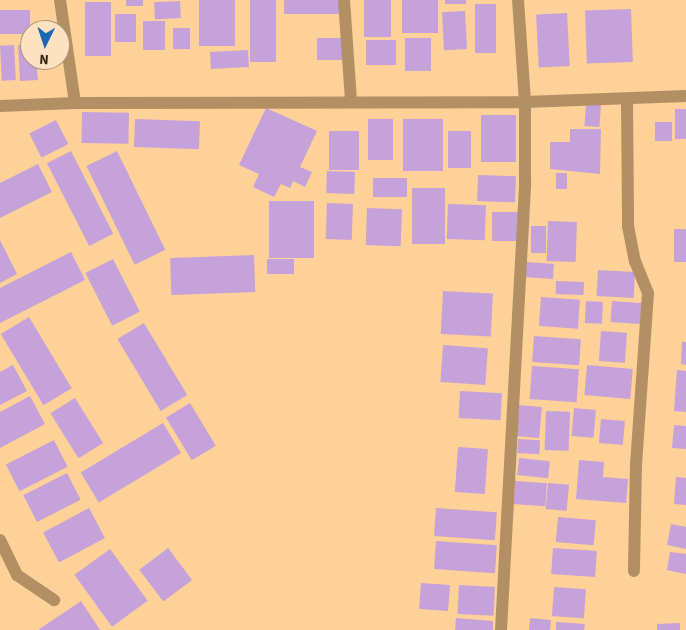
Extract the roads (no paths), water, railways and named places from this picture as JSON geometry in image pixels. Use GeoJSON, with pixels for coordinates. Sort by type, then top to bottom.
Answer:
{"type":"FeatureCollection","features":[{"type":"Feature","properties":{"kind":"street"},"geometry":{"type":"LineString","coordinates":[[60,0],[74,102]]}},
{"type":"Feature","properties":{"kind":"street"},"geometry":{"type":"LineString","coordinates":[[344,0],[351,101]]}},
{"type":"Feature","properties":{"kind":"street"},"geometry":{"type":"LineString","coordinates":[[501,630],[510,527],[526,102],[518,0]]}},
{"type":"Feature","properties":{"kind":"street"},"geometry":{"type":"LineString","coordinates":[[0,106],[74,102],[196,105],[351,101],[627,101],[686,96]]}},
{"type":"Feature","properties":{"kind":"street"},"geometry":{"type":"LineString","coordinates":[[627,101],[628,226],[635,261],[648,293],[636,464],[634,571]]}},
{"type":"Feature","properties":{"kind":"street"},"geometry":{"type":"LineString","coordinates":[[0,540],[17,575],[54,600]]}}]}
